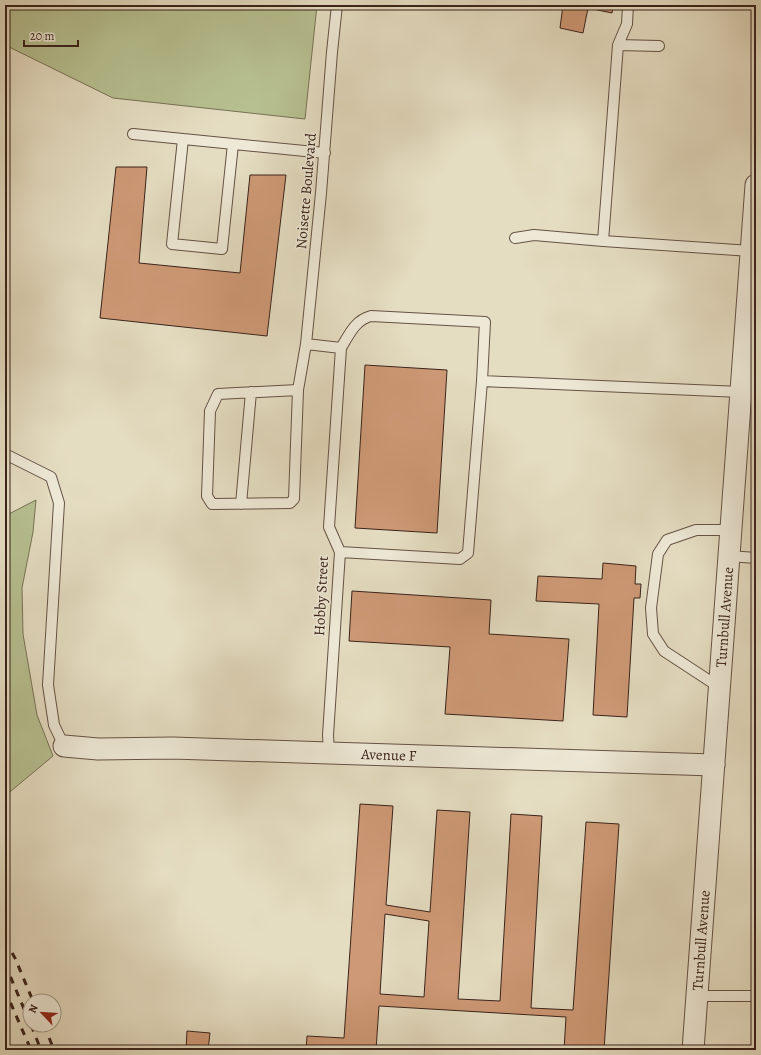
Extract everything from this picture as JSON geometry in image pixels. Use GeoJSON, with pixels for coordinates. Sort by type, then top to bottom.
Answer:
{"type":"FeatureCollection","features":[{"type":"Feature","properties":{"kind":"street","name":"Turnbull Avenue"},"geometry":{"type":"LineString","coordinates":[[693,1050],[756,185]]}},
{"type":"Feature","properties":{"kind":"street","name":"Avenue F"},"geometry":{"type":"LineString","coordinates":[[64,746],[98,749],[173,748],[328,752],[714,765]]}},
{"type":"Feature","properties":{"kind":"lane","name":"Noisette Boulevard"},"geometry":{"type":"LineString","coordinates":[[242,504],[290,504],[294,499],[298,390],[306,344],[337,5]]}},
{"type":"Feature","properties":{"kind":"lane"},"geometry":{"type":"LineString","coordinates":[[603,241],[618,45],[626,24],[628,5]]}},
{"type":"Feature","properties":{"kind":"lane"},"geometry":{"type":"LineString","coordinates":[[618,45],[659,46]]}},
{"type":"Feature","properties":{"kind":"lane"},"geometry":{"type":"LineString","coordinates":[[133,134],[324,153]]}},
{"type":"Feature","properties":{"kind":"lane"},"geometry":{"type":"LineString","coordinates":[[182,139],[172,244],[222,249],[233,144]]}},
{"type":"Feature","properties":{"kind":"lane"},"geometry":{"type":"LineString","coordinates":[[515,238],[534,235],[751,251]]}},
{"type":"Feature","properties":{"kind":"lane"},"geometry":{"type":"LineString","coordinates":[[306,344],[341,348],[353,327],[365,318],[371,316],[485,322],[482,381],[468,553],[460,559],[340,552]]}},
{"type":"Feature","properties":{"kind":"lane","name":"Hobby Street"},"geometry":{"type":"LineString","coordinates":[[328,752],[340,552],[329,527],[341,348]]}},
{"type":"Feature","properties":{"kind":"lane"},"geometry":{"type":"LineString","coordinates":[[482,381],[741,392]]}},
{"type":"Feature","properties":{"kind":"lane"},"geometry":{"type":"LineString","coordinates":[[251,392],[242,504],[212,504],[207,496],[210,411],[218,394],[251,392],[298,390]]}},
{"type":"Feature","properties":{"kind":"lane"},"geometry":{"type":"LineString","coordinates":[[5,454],[51,477],[59,504],[48,685],[54,725],[64,746]]}},
{"type":"Feature","properties":{"kind":"lane"},"geometry":{"type":"LineString","coordinates":[[719,687],[664,651],[653,634],[651,608],[658,554],[667,540],[696,530],[731,530]]}},
{"type":"Feature","properties":{"kind":"lane"},"geometry":{"type":"LineString","coordinates":[[729,556],[756,558]]}},
{"type":"Feature","properties":{"kind":"lane"},"geometry":{"type":"LineString","coordinates":[[697,996],[756,996]]}},
{"type":"Feature","properties":{"kind":"green space"},"geometry":{"type":"Polygon","coordinates":[[[5,5],[317,5],[305,119],[113,98],[5,45],[5,5]]]}},
{"type":"Feature","properties":{"kind":"green space"},"geometry":{"type":"Polygon","coordinates":[[[36,500],[33,532],[22,588],[23,634],[37,715],[53,756],[5,796],[5,516],[36,500]]]}},
{"type":"Feature","properties":{"kind":"building"},"geometry":{"type":"Polygon","coordinates":[[[563,5],[613,5],[612,13],[588,8],[583,33],[560,28],[563,5]]]}},
{"type":"Feature","properties":{"kind":"building"},"geometry":{"type":"Polygon","coordinates":[[[116,167],[147,167],[139,263],[240,273],[250,175],[286,175],[267,336],[100,318],[116,167]]]}},
{"type":"Feature","properties":{"kind":"building"},"geometry":{"type":"Polygon","coordinates":[[[365,365],[447,370],[437,533],[355,528],[365,365]]]}},
{"type":"Feature","properties":{"kind":"building"},"geometry":{"type":"Polygon","coordinates":[[[603,563],[636,566],[635,584],[641,584],[640,598],[634,598],[627,717],[593,715],[599,604],[536,601],[538,576],[602,579],[603,563]]]}},
{"type":"Feature","properties":{"kind":"building"},"geometry":{"type":"Polygon","coordinates":[[[352,591],[491,600],[489,634],[569,639],[563,721],[445,714],[450,647],[349,641],[352,591]]]}},
{"type":"Feature","properties":{"kind":"building"},"geometry":{"type":"Polygon","coordinates":[[[360,804],[393,806],[386,905],[430,912],[437,810],[470,812],[458,999],[500,1001],[511,814],[542,816],[531,1008],[573,1010],[586,822],[619,824],[604,1050],[564,1050],[566,1017],[379,1006],[376,1050],[306,1050],[307,1036],[344,1038],[360,804]],[[385,914],[380,994],[424,997],[429,921],[385,914]]]}},
{"type":"Feature","properties":{"kind":"building"},"geometry":{"type":"Polygon","coordinates":[[[187,1031],[210,1033],[208,1050],[186,1050],[187,1031]]]}},
{"type":"Feature","properties":{"kind":"railway"},"geometry":{"type":"LineString","coordinates":[[5,941],[15,958],[30,993]]}},
{"type":"Feature","properties":{"kind":"railway"},"geometry":{"type":"LineString","coordinates":[[5,964],[22,1004]]}},
{"type":"Feature","properties":{"kind":"railway"},"geometry":{"type":"LineString","coordinates":[[5,990],[31,1050]]}},
{"type":"Feature","properties":{"kind":"railway"},"geometry":{"type":"LineString","coordinates":[[34,1033],[41,1050]]}},
{"type":"Feature","properties":{"kind":"railway"},"geometry":{"type":"LineString","coordinates":[[47,1033],[54,1050]]}}]}
